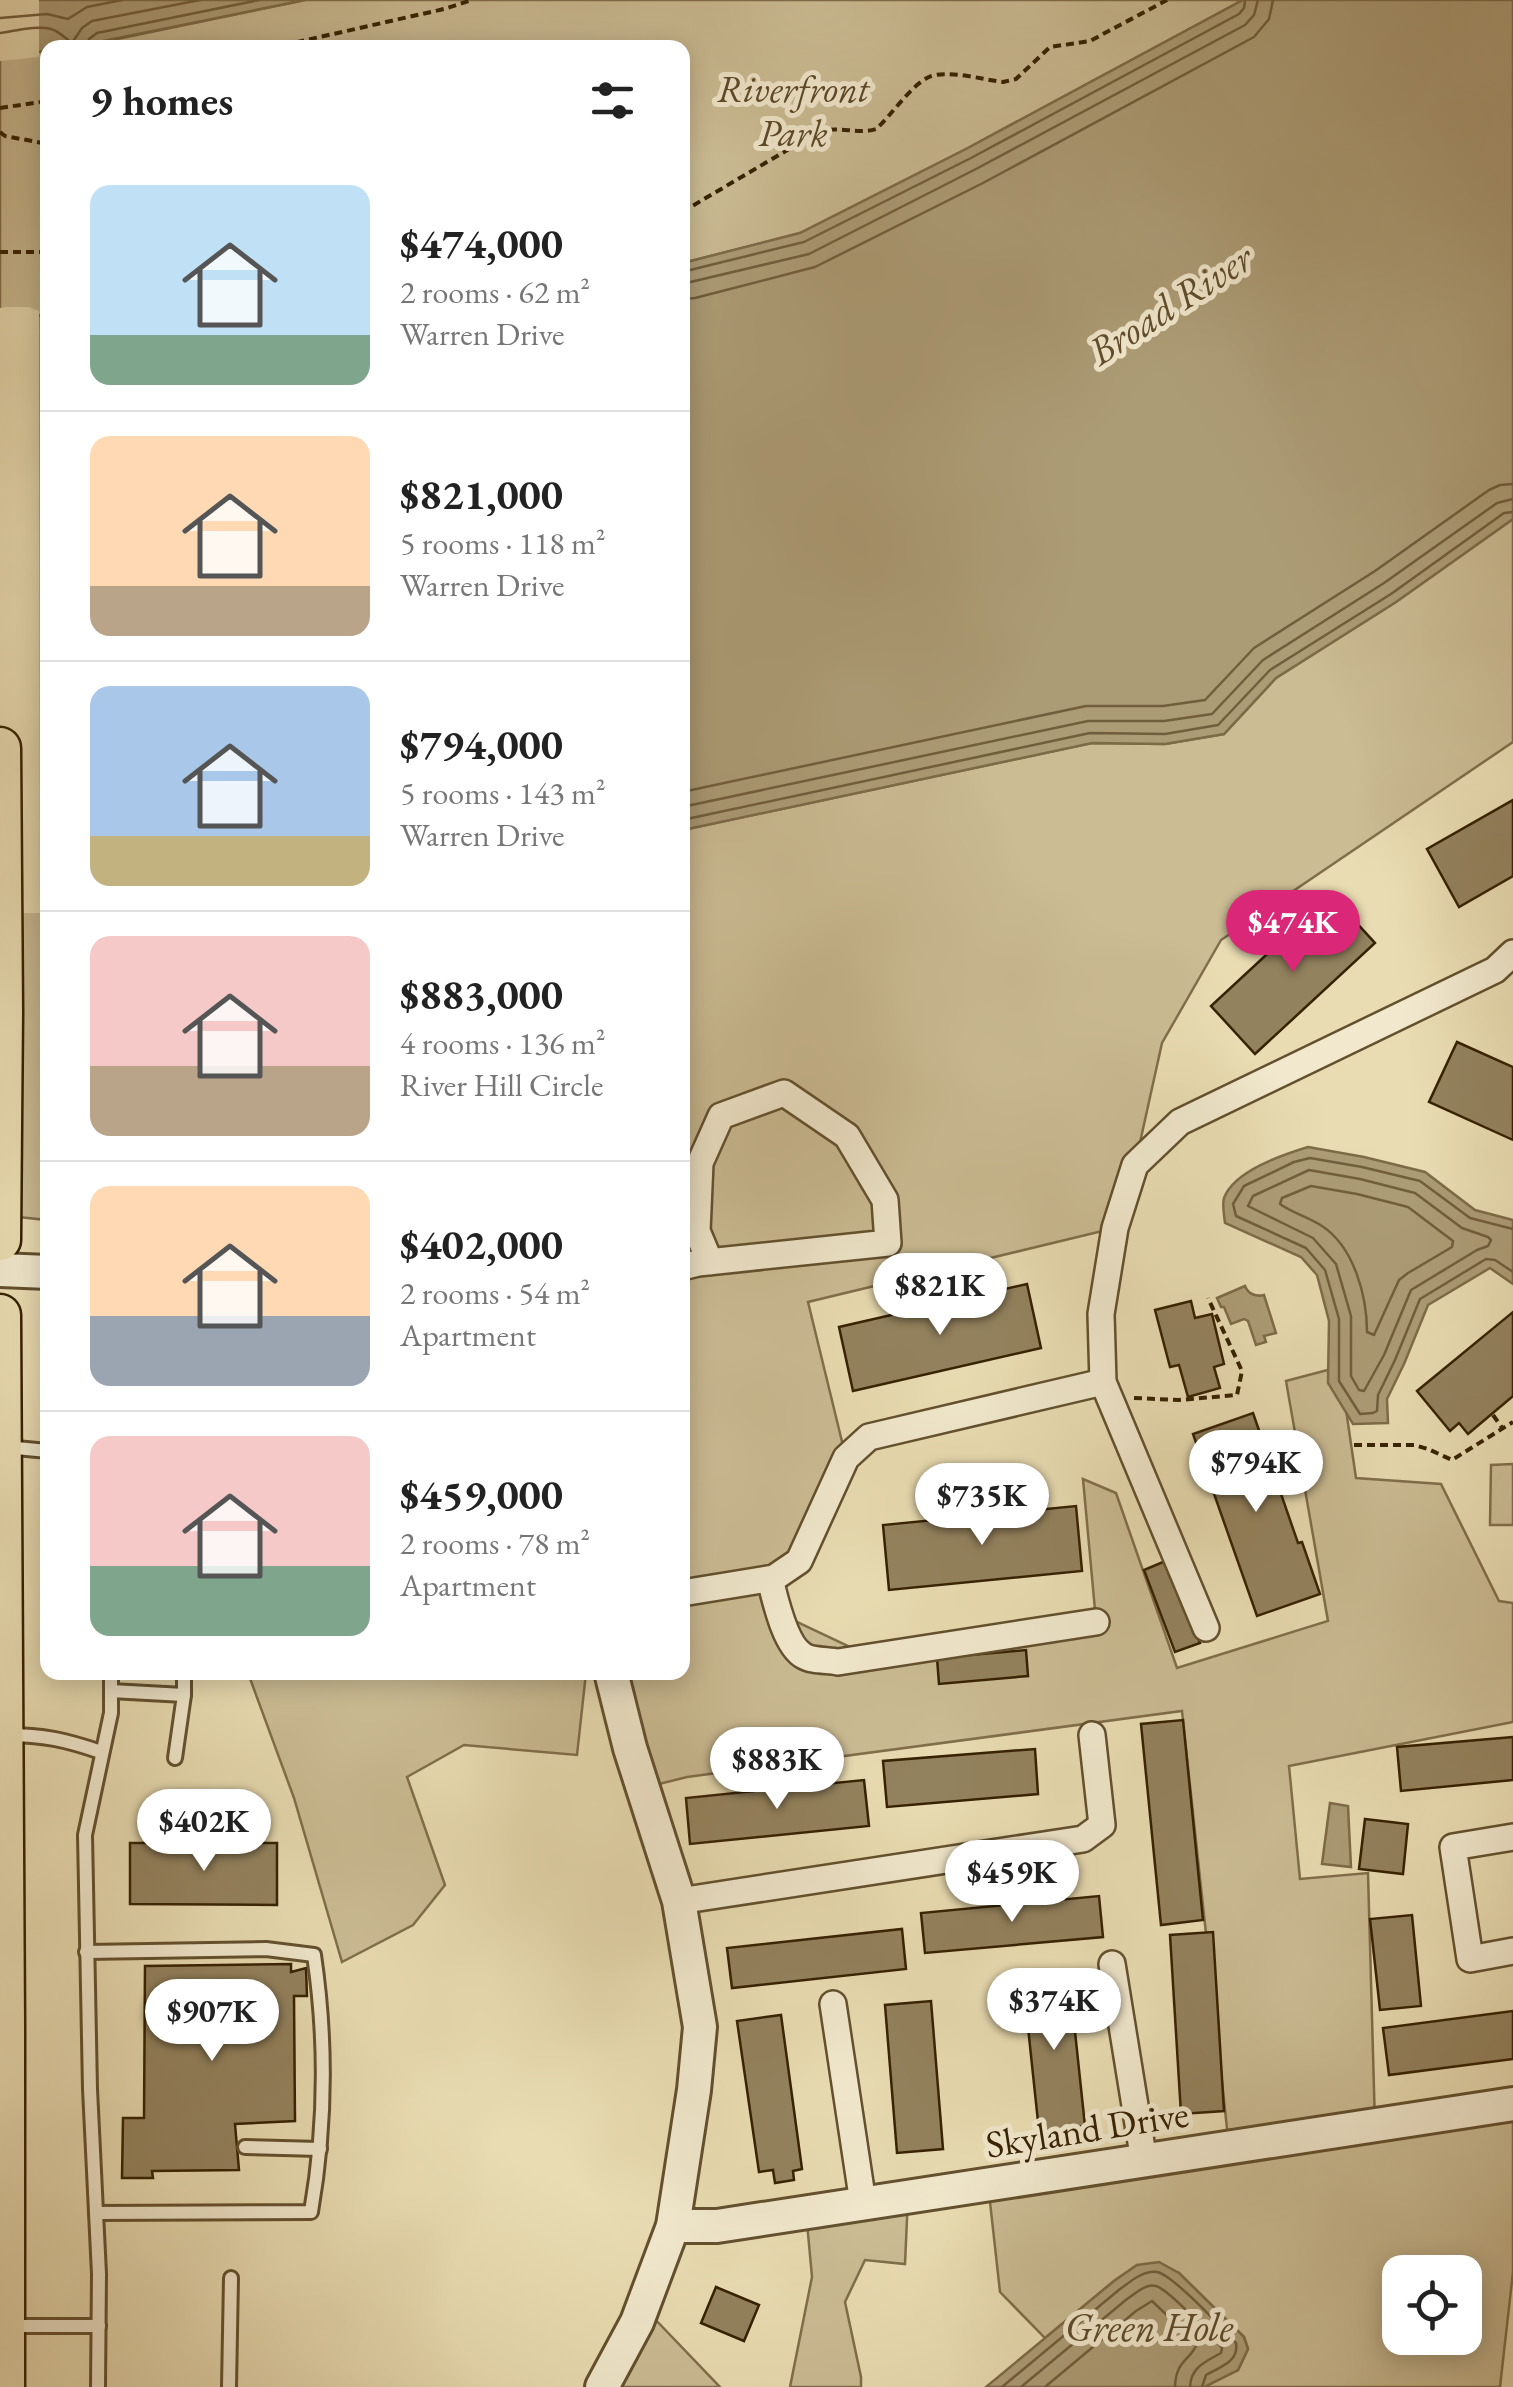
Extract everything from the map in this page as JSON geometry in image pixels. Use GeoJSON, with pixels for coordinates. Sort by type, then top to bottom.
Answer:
{"type":"FeatureCollection","features":[{"type":"Feature","properties":{"kind":"main road"},"geometry":{"type":"LineString","coordinates":[[0,748],[0,1240]]}},
{"type":"Feature","properties":{"kind":"main road"},"geometry":{"type":"LineString","coordinates":[[0,1316],[4,2387]]}},
{"type":"Feature","properties":{"kind":"street"},"geometry":{"type":"LineString","coordinates":[[1206,1628],[1106,1390],[1101,1314],[1115,1228],[1135,1164],[1180,1122],[1507,967]]}},
{"type":"Feature","properties":{"kind":"street"},"geometry":{"type":"LineString","coordinates":[[690,1266],[888,1243],[885,1200],[847,1136],[784,1093],[721,1116],[700,1162],[697,1231],[710,1262]]}},
{"type":"Feature","properties":{"kind":"street"},"geometry":{"type":"LineString","coordinates":[[0,1270],[40,1272]]}},
{"type":"Feature","properties":{"kind":"street"},"geometry":{"type":"LineString","coordinates":[[690,1591],[770,1579],[799,1561],[846,1458],[869,1437],[1106,1390]]}},
{"type":"Feature","properties":{"kind":"street"},"geometry":{"type":"LineString","coordinates":[[770,1579],[790,1641],[804,1656],[838,1662],[1096,1622]]}},
{"type":"Feature","properties":{"kind":"street"},"geometry":{"type":"LineString","coordinates":[[602,2387],[637,2322],[672,2226],[700,2027],[678,1901],[613,1680]]}},
{"type":"Feature","properties":{"kind":"street"},"geometry":{"type":"LineString","coordinates":[[678,1901],[1083,1839],[1102,1824],[1092,1735]]}},
{"type":"Feature","properties":{"kind":"street"},"geometry":{"type":"LineString","coordinates":[[1513,1837],[1454,1846],[1470,1959],[1513,1952]]}},
{"type":"Feature","properties":{"kind":"street"},"geometry":{"type":"LineString","coordinates":[[1112,1964],[1144,2160]]}},
{"type":"Feature","properties":{"kind":"street"},"geometry":{"type":"LineString","coordinates":[[833,2004],[863,2203]]}},
{"type":"Feature","properties":{"kind":"street","name":"Skyland Drive"},"geometry":{"type":"LineString","coordinates":[[672,2226],[717,2226],[1513,2104]]}},
{"type":"Feature","properties":{"kind":"lane"},"geometry":{"type":"LineString","coordinates":[[1,1446],[40,1450]]}},
{"type":"Feature","properties":{"kind":"lane"},"geometry":{"type":"LineString","coordinates":[[98,2387],[85,1835],[111,1712],[111,1680]]}},
{"type":"Feature","properties":{"kind":"lane"},"geometry":{"type":"LineString","coordinates":[[176,1758],[184,1680]]}},
{"type":"Feature","properties":{"kind":"lane"},"geometry":{"type":"LineString","coordinates":[[111,1691],[184,1695]]}},
{"type":"Feature","properties":{"kind":"lane"},"geometry":{"type":"LineString","coordinates":[[3,1735],[64,1739],[101,1752]]}},
{"type":"Feature","properties":{"kind":"lane"},"geometry":{"type":"LineString","coordinates":[[86,1952],[266,1949],[314,1954],[321,2001],[324,2084],[311,2212],[96,2213]]}},
{"type":"Feature","properties":{"kind":"lane"},"geometry":{"type":"LineString","coordinates":[[245,2147],[320,2149]]}},
{"type":"Feature","properties":{"kind":"lane"},"geometry":{"type":"LineString","coordinates":[[229,2387],[231,2278]]}},
{"type":"Feature","properties":{"kind":"lane"},"geometry":{"type":"LineString","coordinates":[[4,2326],[99,2326]]}},
{"type":"Feature","properties":{"kind":"path"},"geometry":{"type":"LineString","coordinates":[[306,40],[472,0]]}},
{"type":"Feature","properties":{"kind":"path"},"geometry":{"type":"LineString","coordinates":[[690,207],[818,132],[836,128],[869,132],[876,129],[929,77],[943,74],[1012,82],[1050,47],[1090,41],[1167,0]]}},
{"type":"Feature","properties":{"kind":"path"},"geometry":{"type":"LineString","coordinates":[[0,108],[40,102]]}},
{"type":"Feature","properties":{"kind":"path"},"geometry":{"type":"LineString","coordinates":[[0,132],[40,143]]}},
{"type":"Feature","properties":{"kind":"path"},"geometry":{"type":"LineString","coordinates":[[0,252],[40,252]]}},
{"type":"Feature","properties":{"kind":"path"},"geometry":{"type":"LineString","coordinates":[[1106,1390],[1179,1400],[1237,1396],[1242,1371],[1208,1298]]}},
{"type":"Feature","properties":{"kind":"path"},"geometry":{"type":"LineString","coordinates":[[1493,1415],[1503,1429]]}},
{"type":"Feature","properties":{"kind":"path"},"geometry":{"type":"LineString","coordinates":[[1354,1445],[1414,1445],[1452,1460],[1513,1422]]}},
{"type":"Feature","properties":{"kind":"green space","name":"Riverfront Park"},"geometry":{"type":"Polygon","coordinates":[[[305,0],[1243,0],[800,233],[690,261],[690,40],[112,40],[305,0]]]}},
{"type":"Feature","properties":{"kind":"green space"},"geometry":{"type":"Polygon","coordinates":[[[40,52],[40,316],[0,313],[0,56],[40,52]]]}},
{"type":"Feature","properties":{"kind":"green space"},"geometry":{"type":"Polygon","coordinates":[[[1513,519],[1513,742],[1221,940],[1162,1043],[1135,1165],[1115,1228],[808,1302],[846,1458],[774,1579],[780,1614],[871,1657],[1096,1621],[1083,1479],[1116,1493],[1177,1668],[1328,1621],[1286,1381],[1335,1368],[1345,1403],[1356,1478],[1441,1484],[1499,1601],[1513,1603],[1513,1722],[1289,1766],[1300,1879],[1368,1873],[1375,2125],[1513,2104],[1513,2272],[1500,2387],[1204,2387],[1238,2370],[1248,2349],[1244,2337],[1179,2273],[1137,2265],[1045,2338],[1000,2292],[988,2184],[1229,2147],[1182,1711],[687,1777],[643,1788],[613,1680],[690,1680],[690,829],[1092,743],[1165,744],[1224,734],[1276,678],[1396,602],[1513,519]]]}},
{"type":"Feature","properties":{"kind":"green space"},"geometry":{"type":"Polygon","coordinates":[[[40,911],[40,1219],[0,1215],[1,913],[40,911]]]}},
{"type":"Feature","properties":{"kind":"green space"},"geometry":{"type":"Polygon","coordinates":[[[1513,1464],[1513,1525],[1490,1525],[1491,1465],[1513,1464]]]}},
{"type":"Feature","properties":{"kind":"green space"},"geometry":{"type":"Polygon","coordinates":[[[251,1680],[585,1680],[577,1755],[464,1745],[407,1777],[445,1885],[413,1925],[342,1962],[294,1798],[251,1680]]]}},
{"type":"Feature","properties":{"kind":"green space"},"geometry":{"type":"Polygon","coordinates":[[[908,2197],[905,2264],[865,2260],[845,2302],[861,2387],[790,2387],[812,2277],[806,2212],[908,2197]]]}},
{"type":"Feature","properties":{"kind":"green space"},"geometry":{"type":"Polygon","coordinates":[[[651,2315],[720,2387],[612,2387],[651,2315]]]}},
{"type":"Feature","properties":{"kind":"water"},"geometry":{"type":"Polygon","coordinates":[[[0,0],[305,0],[108,40],[40,40],[40,52],[0,56],[0,0]]]}},
{"type":"Feature","properties":{"kind":"water","name":"Broad River"},"geometry":{"type":"Polygon","coordinates":[[[1243,0],[1513,0],[1513,519],[1396,602],[1276,678],[1224,734],[1165,744],[1092,743],[690,829],[690,261],[800,233],[1243,0]]]}},
{"type":"Feature","properties":{"kind":"water"},"geometry":{"type":"Polygon","coordinates":[[[0,313],[40,316],[40,908],[0,909],[0,313]]]}},
{"type":"Feature","properties":{"kind":"water"},"geometry":{"type":"Polygon","coordinates":[[[1308,1147],[1425,1172],[1475,1210],[1513,1220],[1513,1284],[1490,1268],[1428,1305],[1387,1399],[1388,1423],[1353,1424],[1328,1383],[1329,1321],[1317,1275],[1301,1257],[1225,1223],[1224,1198],[1229,1188],[1260,1165],[1308,1147]]]}},
{"type":"Feature","properties":{"kind":"water"},"geometry":{"type":"Polygon","coordinates":[[[1245,1286],[1253,1294],[1264,1295],[1276,1333],[1264,1336],[1266,1342],[1256,1345],[1248,1321],[1231,1324],[1217,1298],[1245,1286]]]}},
{"type":"Feature","properties":{"kind":"water"},"geometry":{"type":"Polygon","coordinates":[[[1330,1803],[1348,1806],[1351,1867],[1322,1864],[1330,1803]]]}},
{"type":"Feature","properties":{"kind":"water","name":"Green Hole"},"geometry":{"type":"Polygon","coordinates":[[[1159,2262],[1179,2273],[1244,2337],[1248,2349],[1238,2370],[1204,2387],[986,2387],[1114,2281],[1137,2265],[1159,2262]]]}},
{"type":"Feature","properties":{"kind":"pier"},"geometry":{"type":"Polygon","coordinates":[[[0,0],[39,0],[39,57],[0,61],[0,0]]]}},
{"type":"Feature","properties":{"kind":"pier"},"geometry":{"type":"Polygon","coordinates":[[[0,308],[39,311],[40,913],[0,914],[0,308]]]}},
{"type":"Feature","properties":{"kind":"building"},"geometry":{"type":"Polygon","coordinates":[[[1513,800],[1513,876],[1459,907],[1427,849],[1513,800]]]}},
{"type":"Feature","properties":{"kind":"building"},"geometry":{"type":"Polygon","coordinates":[[[1331,895],[1375,943],[1255,1054],[1211,1006],[1331,895]]]}},
{"type":"Feature","properties":{"kind":"building"},"geometry":{"type":"Polygon","coordinates":[[[1457,1042],[1513,1067],[1513,1140],[1429,1102],[1457,1042]]]}},
{"type":"Feature","properties":{"kind":"building"},"geometry":{"type":"Polygon","coordinates":[[[1027,1284],[1041,1348],[853,1391],[839,1327],[1027,1284]]]}},
{"type":"Feature","properties":{"kind":"building"},"geometry":{"type":"Polygon","coordinates":[[[1191,1301],[1195,1318],[1212,1314],[1224,1364],[1214,1367],[1220,1388],[1188,1397],[1179,1365],[1170,1367],[1155,1310],[1191,1301]]]}},
{"type":"Feature","properties":{"kind":"building"},"geometry":{"type":"Polygon","coordinates":[[[1513,1312],[1513,1396],[1468,1434],[1459,1423],[1450,1431],[1417,1391],[1513,1312]]]}},
{"type":"Feature","properties":{"kind":"building"},"geometry":{"type":"Polygon","coordinates":[[[1253,1413],[1320,1594],[1257,1616],[1193,1434],[1253,1413]]]}},
{"type":"Feature","properties":{"kind":"building"},"geometry":{"type":"Polygon","coordinates":[[[1076,1506],[1082,1571],[889,1590],[883,1525],[1076,1506]]]}},
{"type":"Feature","properties":{"kind":"building"},"geometry":{"type":"Polygon","coordinates":[[[1168,1560],[1200,1643],[1175,1652],[1144,1570],[1168,1560]]]}},
{"type":"Feature","properties":{"kind":"building"},"geometry":{"type":"Polygon","coordinates":[[[1026,1650],[1028,1676],[939,1684],[937,1658],[1026,1650]]]}},
{"type":"Feature","properties":{"kind":"building"},"geometry":{"type":"Polygon","coordinates":[[[1183,1720],[1203,1920],[1161,1925],[1141,1724],[1183,1720]]]}},
{"type":"Feature","properties":{"kind":"building"},"geometry":{"type":"Polygon","coordinates":[[[1513,1737],[1513,1780],[1401,1791],[1397,1747],[1513,1737]]]}},
{"type":"Feature","properties":{"kind":"building"},"geometry":{"type":"Polygon","coordinates":[[[1035,1749],[1038,1794],[887,1807],[883,1761],[1035,1749]]]}},
{"type":"Feature","properties":{"kind":"building"},"geometry":{"type":"Polygon","coordinates":[[[864,1780],[869,1826],[690,1844],[686,1798],[864,1780]]]}},
{"type":"Feature","properties":{"kind":"building"},"geometry":{"type":"Polygon","coordinates":[[[1365,1819],[1408,1824],[1403,1874],[1359,1869],[1365,1819]]]}},
{"type":"Feature","properties":{"kind":"building"},"geometry":{"type":"Polygon","coordinates":[[[130,1843],[277,1843],[277,1905],[130,1904],[130,1843]]]}},
{"type":"Feature","properties":{"kind":"building"},"geometry":{"type":"Polygon","coordinates":[[[1099,1896],[1103,1937],[925,1953],[921,1913],[1099,1896]]]}},
{"type":"Feature","properties":{"kind":"building"},"geometry":{"type":"Polygon","coordinates":[[[1412,1915],[1421,2006],[1380,2010],[1370,1919],[1412,1915]]]}},
{"type":"Feature","properties":{"kind":"building"},"geometry":{"type":"Polygon","coordinates":[[[902,1929],[906,1969],[732,1988],[727,1948],[902,1929]]]}},
{"type":"Feature","properties":{"kind":"building"},"geometry":{"type":"Polygon","coordinates":[[[1213,1932],[1224,2111],[1181,2114],[1170,1935],[1213,1932]]]}},
{"type":"Feature","properties":{"kind":"building"},"geometry":{"type":"Polygon","coordinates":[[[291,1964],[291,1972],[306,1968],[307,1996],[294,1996],[295,2121],[235,2124],[239,2170],[152,2171],[153,2178],[122,2178],[123,2118],[144,2118],[145,1966],[291,1964]]]}},
{"type":"Feature","properties":{"kind":"building"},"geometry":{"type":"Polygon","coordinates":[[[1069,1975],[1085,2126],[1039,2131],[1023,1980],[1069,1975]]]}},
{"type":"Feature","properties":{"kind":"building"},"geometry":{"type":"Polygon","coordinates":[[[931,2001],[943,2149],[897,2153],[885,2005],[931,2001]]]}},
{"type":"Feature","properties":{"kind":"building"},"geometry":{"type":"Polygon","coordinates":[[[1513,2011],[1513,2059],[1389,2075],[1383,2028],[1513,2011]]]}},
{"type":"Feature","properties":{"kind":"building"},"geometry":{"type":"Polygon","coordinates":[[[781,2015],[802,2169],[793,2171],[794,2180],[775,2183],[773,2170],[759,2172],[737,2021],[781,2015]]]}},
{"type":"Feature","properties":{"kind":"building"},"geometry":{"type":"Polygon","coordinates":[[[716,2287],[759,2305],[744,2341],[701,2323],[716,2287]]]}}]}
